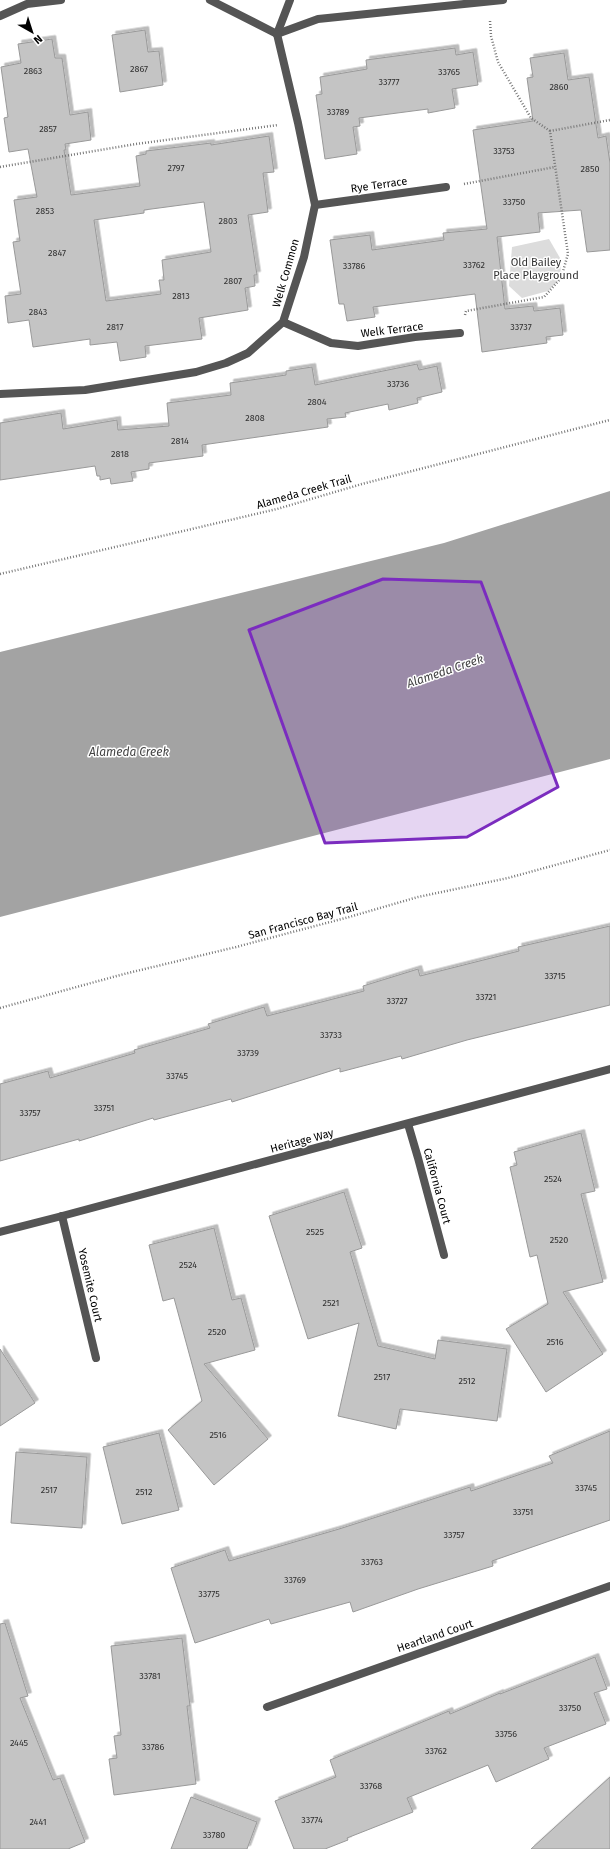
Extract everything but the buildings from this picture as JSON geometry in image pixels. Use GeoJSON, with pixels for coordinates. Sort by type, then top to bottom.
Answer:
{"type":"FeatureCollection","features":[{"type":"Feature","properties":{"kind":"street"},"geometry":{"type":"LineString","coordinates":[[0,16],[27,4],[61,0]]}},
{"type":"Feature","properties":{"kind":"street"},"geometry":{"type":"LineString","coordinates":[[210,0],[277,34],[318,19],[503,0]]}},
{"type":"Feature","properties":{"kind":"street"},"geometry":{"type":"LineString","coordinates":[[277,34],[290,0]]}},
{"type":"Feature","properties":{"kind":"street","name":"Welk Common"},"geometry":{"type":"LineString","coordinates":[[0,394],[85,390],[196,372],[226,363],[248,353],[283,322],[304,257],[314,205],[298,123],[277,34]]}},
{"type":"Feature","properties":{"kind":"street","name":"Rye Terrace"},"geometry":{"type":"LineString","coordinates":[[314,205],[446,187]]}},
{"type":"Feature","properties":{"kind":"street","name":"Welk Terrace"},"geometry":{"type":"LineString","coordinates":[[283,322],[331,343],[358,346],[415,337],[460,333]]}},
{"type":"Feature","properties":{"kind":"street","name":"Heritage Way"},"geometry":{"type":"LineString","coordinates":[[0,1232],[610,1069]]}},
{"type":"Feature","properties":{"kind":"street","name":"California Court"},"geometry":{"type":"LineString","coordinates":[[408,1124],[444,1255]]}},
{"type":"Feature","properties":{"kind":"street","name":"Yosemite Court"},"geometry":{"type":"LineString","coordinates":[[62,1216],[96,1358]]}},
{"type":"Feature","properties":{"kind":"street","name":"Heartland Court"},"geometry":{"type":"LineString","coordinates":[[267,1706],[610,1586]]}},
{"type":"Feature","properties":{"kind":"path"},"geometry":{"type":"LineString","coordinates":[[489,2],[491,36],[498,62],[531,118],[550,131],[610,120]]}},
{"type":"Feature","properties":{"kind":"path"},"geometry":{"type":"LineString","coordinates":[[0,167],[136,144],[298,123]]}},
{"type":"Feature","properties":{"kind":"path"},"geometry":{"type":"LineString","coordinates":[[460,333],[466,311],[544,297],[561,278],[568,254],[550,131]]}},
{"type":"Feature","properties":{"kind":"path"},"geometry":{"type":"LineString","coordinates":[[446,187],[555,167]]}},
{"type":"Feature","properties":{"kind":"path","name":"Alameda Creek Trail"},"geometry":{"type":"LineString","coordinates":[[0,574],[278,509],[362,484],[610,420]]}},
{"type":"Feature","properties":{"kind":"path","name":"San Francisco Bay Trail"},"geometry":{"type":"LineString","coordinates":[[0,1008],[124,974],[319,925],[418,897],[508,878],[610,850]]}},
{"type":"Feature","properties":{"kind":"highlighted area"},"geometry":{"type":"Polygon","coordinates":[[[383,579],[481,582],[558,787],[467,837],[325,843],[249,630],[383,579]]]}},
{"type":"Feature","properties":{"kind":"green space","name":"Old Bailey Place Playground"},"geometry":{"type":"Polygon","coordinates":[[[549,239],[560,258],[561,278],[548,291],[522,298],[509,286],[512,247],[549,239]]]}},
{"type":"Feature","properties":{"kind":"water","name":"Alameda Creek"},"geometry":{"type":"Polygon","coordinates":[[[610,491],[610,759],[0,917],[0,652],[444,543],[610,491]]]}}]}
